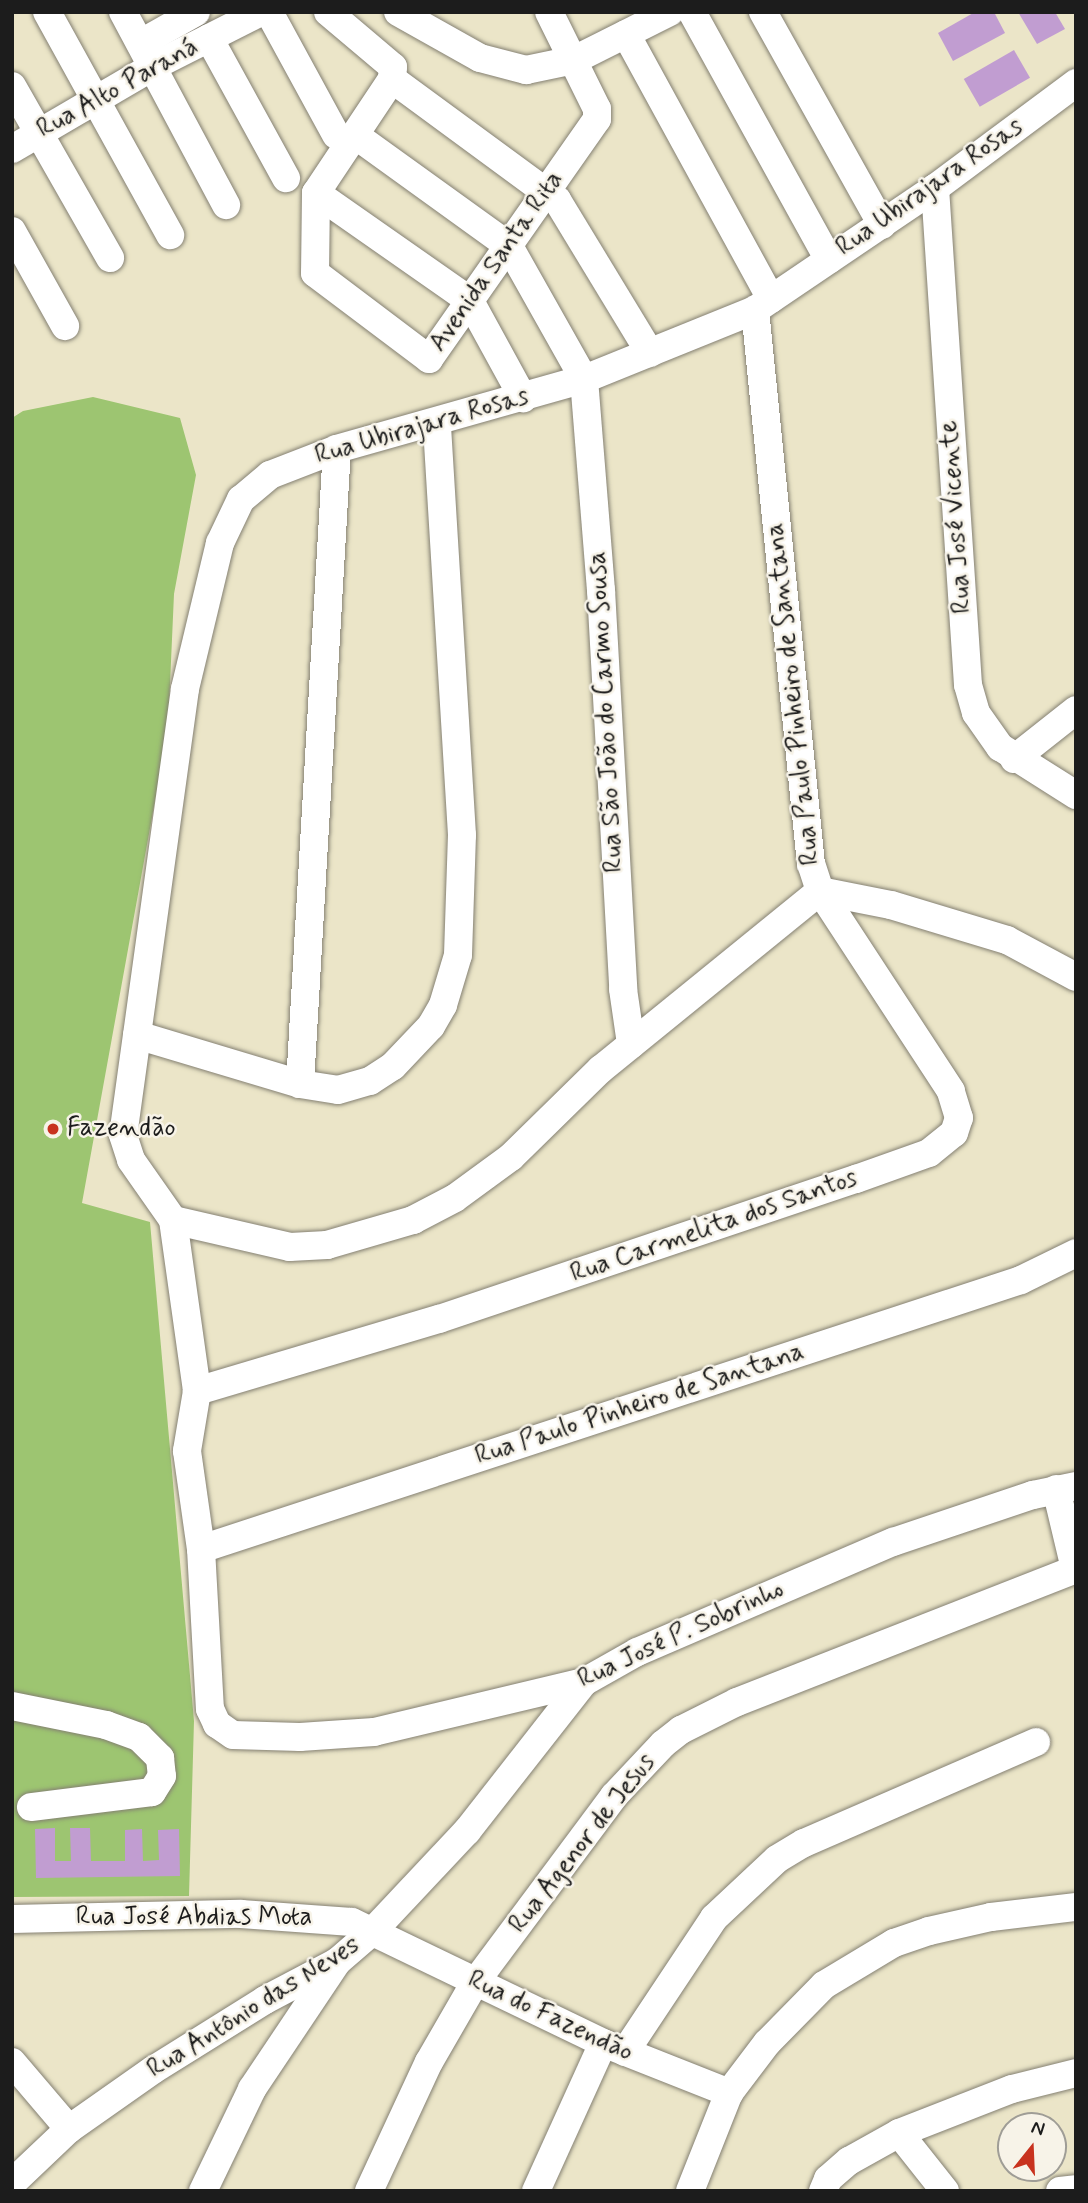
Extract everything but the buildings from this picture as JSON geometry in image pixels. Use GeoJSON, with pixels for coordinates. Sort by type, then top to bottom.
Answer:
{"type":"FeatureCollection","features":[{"type":"Feature","properties":{"kind":"street"},"geometry":{"type":"LineString","coordinates":[[47,12],[170,236]]}},
{"type":"Feature","properties":{"kind":"street"},"geometry":{"type":"LineString","coordinates":[[123,12],[148,54],[226,205]]}},
{"type":"Feature","properties":{"kind":"street"},"geometry":{"type":"LineString","coordinates":[[148,54],[195,12]]}},
{"type":"Feature","properties":{"kind":"street","name":"Rua Alto Paraná"},"geometry":{"type":"LineString","coordinates":[[12,149],[96,100],[148,54],[209,38],[261,12]]}},
{"type":"Feature","properties":{"kind":"street"},"geometry":{"type":"LineString","coordinates":[[269,12],[345,135],[509,247],[584,379]]}},
{"type":"Feature","properties":{"kind":"street"},"geometry":{"type":"LineString","coordinates":[[328,12],[393,67],[392,79],[345,135],[316,193],[470,301],[523,398]]}},
{"type":"Feature","properties":{"kind":"street"},"geometry":{"type":"LineString","coordinates":[[398,12],[494,63],[534,70],[574,60],[670,12]]}},
{"type":"Feature","properties":{"kind":"street"},"geometry":{"type":"LineString","coordinates":[[548,12],[574,60]]}},
{"type":"Feature","properties":{"kind":"street"},"geometry":{"type":"LineString","coordinates":[[692,12],[830,260]]}},
{"type":"Feature","properties":{"kind":"street"},"geometry":{"type":"LineString","coordinates":[[763,12],[882,225]]}},
{"type":"Feature","properties":{"kind":"street"},"geometry":{"type":"LineString","coordinates":[[626,34],[763,304]]}},
{"type":"Feature","properties":{"kind":"street"},"geometry":{"type":"LineString","coordinates":[[209,38],[286,178]]}},
{"type":"Feature","properties":{"kind":"street","name":"Avenida Santa Rita"},"geometry":{"type":"LineString","coordinates":[[316,193],[315,273],[429,359],[597,118],[574,60]]}},
{"type":"Feature","properties":{"kind":"street"},"geometry":{"type":"LineString","coordinates":[[392,79],[548,191],[650,353]]}},
{"type":"Feature","properties":{"kind":"street","name":"Rua Ubirajara Rosas"},"geometry":{"type":"LineString","coordinates":[[173,1220],[125,1147],[137,1035],[185,689],[228,521],[256,483],[337,449],[437,424],[584,379],[763,304],[935,188],[1076,83]]}},
{"type":"Feature","properties":{"kind":"street"},"geometry":{"type":"LineString","coordinates":[[12,86],[110,258]]}},
{"type":"Feature","properties":{"kind":"street","name":"Rua José Vicente"},"geometry":{"type":"LineString","coordinates":[[935,188],[968,685],[986,731],[1014,760],[1076,795]]}},
{"type":"Feature","properties":{"kind":"street"},"geometry":{"type":"LineString","coordinates":[[12,231],[65,326]]}},
{"type":"Feature","properties":{"kind":"street","name":"Rua Paulo Pinheiro de Santana"},"geometry":{"type":"LineString","coordinates":[[763,304],[806,842],[820,891],[891,905],[1007,940],[1076,977]]}},
{"type":"Feature","properties":{"kind":"street","name":"Rua São João do Carmo Sousa"},"geometry":{"type":"LineString","coordinates":[[584,379],[601,590],[622,989],[631,1044]]}},
{"type":"Feature","properties":{"kind":"street"},"geometry":{"type":"LineString","coordinates":[[137,1035],[300,1084],[320,1088],[354,1087],[393,1066],[431,1026],[443,1004],[458,955],[462,835],[437,424]]}},
{"type":"Feature","properties":{"kind":"street"},"geometry":{"type":"LineString","coordinates":[[300,1084],[337,449]]}},
{"type":"Feature","properties":{"kind":"street"},"geometry":{"type":"LineString","coordinates":[[1014,760],[1076,710]]}},
{"type":"Feature","properties":{"kind":"street"},"geometry":{"type":"LineString","coordinates":[[201,1549],[187,1451],[197,1391],[173,1220],[290,1247],[327,1245],[413,1220],[455,1198],[511,1157],[631,1044],[820,891]]}},
{"type":"Feature","properties":{"kind":"street","name":"Rua Carmelita dos Santos"},"geometry":{"type":"LineString","coordinates":[[197,1391],[439,1320],[856,1179],[943,1144],[954,1133],[959,1118],[954,1098],[820,891]]}},
{"type":"Feature","properties":{"kind":"street","name":"Rua Paulo Pinheiro de Santana"},"geometry":{"type":"LineString","coordinates":[[201,1549],[1021,1280],[1076,1252]]}},
{"type":"Feature","properties":{"kind":"street"},"geometry":{"type":"LineString","coordinates":[[1066,1487],[1076,1569]]}},
{"type":"Feature","properties":{"kind":"street","name":"Rua José P. Sobrinho"},"geometry":{"type":"LineString","coordinates":[[201,1549],[210,1709],[217,1724],[233,1734],[300,1737],[374,1732],[584,1682],[637,1652],[893,1542],[1066,1487]]}},
{"type":"Feature","properties":{"kind":"street","name":"Rua Agenor de Jesus"},"geometry":{"type":"LineString","coordinates":[[369,2191],[429,2062],[474,1983],[614,1796],[681,1730],[737,1702],[1076,1569]]}},
{"type":"Feature","properties":{"kind":"street","name":"Rua Antônio das Neves"},"geometry":{"type":"LineString","coordinates":[[12,2183],[69,2129],[209,2035],[337,1962],[374,1930],[467,1831],[584,1682]]}},
{"type":"Feature","properties":{"kind":"street"},"geometry":{"type":"LineString","coordinates":[[12,1706],[60,1712],[106,1725],[139,1737],[160,1758],[162,1776],[152,1792],[31,1807]]}},
{"type":"Feature","properties":{"kind":"street"},"geometry":{"type":"LineString","coordinates":[[536,2191],[614,2048],[714,1918],[777,1859],[804,1843],[1036,1742]]}},
{"type":"Feature","properties":{"kind":"street"},"geometry":{"type":"LineString","coordinates":[[690,2191],[729,2093],[767,2043],[824,1985],[894,1943],[991,1917],[1076,1907]]}},
{"type":"Feature","properties":{"kind":"street","name":"Rua José Abdias Mota"},"geometry":{"type":"LineString","coordinates":[[12,1919],[253,1914],[339,1920],[374,1930]]}},
{"type":"Feature","properties":{"kind":"street","name":"Rua do Fazendão"},"geometry":{"type":"LineString","coordinates":[[374,1930],[474,1983],[614,2048],[729,2093]]}},
{"type":"Feature","properties":{"kind":"street"},"geometry":{"type":"LineString","coordinates":[[203,2191],[246,2100],[337,1962]]}},
{"type":"Feature","properties":{"kind":"street"},"geometry":{"type":"LineString","coordinates":[[12,2063],[69,2129]]}},
{"type":"Feature","properties":{"kind":"street"},"geometry":{"type":"LineString","coordinates":[[823,2191],[843,2166],[899,2133],[1012,2089],[1076,2073]]}},
{"type":"Feature","properties":{"kind":"street"},"geometry":{"type":"LineString","coordinates":[[899,2133],[945,2191]]}},
{"type":"Feature","properties":{"kind":"street"},"geometry":{"type":"LineString","coordinates":[[1059,2191],[1076,2189]]}},
{"type":"Feature","properties":{"kind":"green space","name":"Fazendão"},"geometry":{"type":"Polygon","coordinates":[[[93,397],[180,418],[196,475],[174,594],[168,729],[82,1203],[150,1222],[194,1721],[189,1896],[12,1897],[12,418],[23,411],[93,397]]]}},
{"type":"Feature","properties":{"kind":"place","name":"Fazendão"},"geometry":{"type":"Point","coordinates":[53,1129]}}]}
